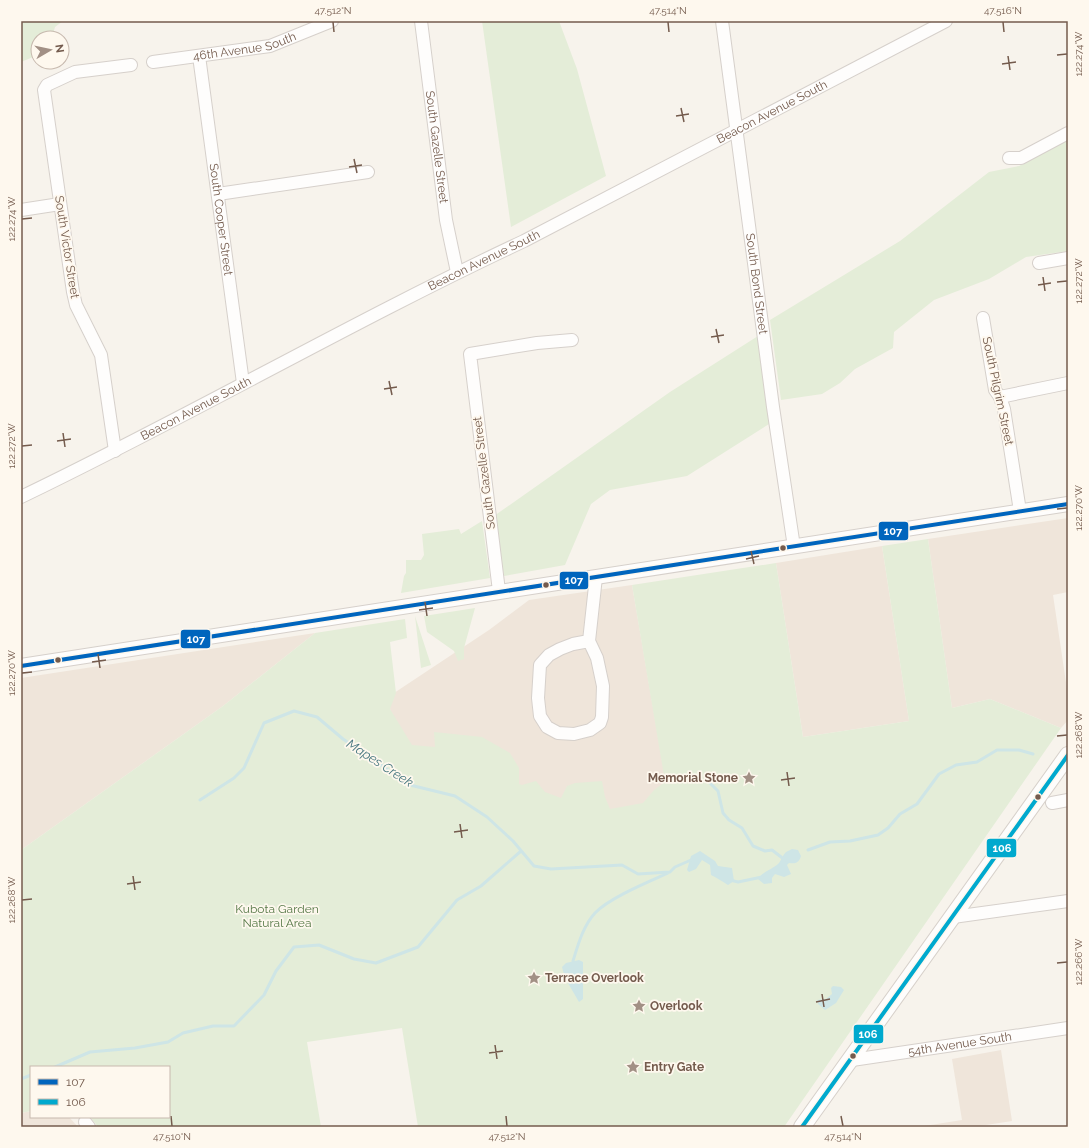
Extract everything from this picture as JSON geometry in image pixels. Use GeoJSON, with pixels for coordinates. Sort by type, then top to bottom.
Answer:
{"type":"FeatureCollection","features":[{"type":"Feature","properties":{"kind":"main road"},"geometry":{"type":"LineString","coordinates":[[802,1127],[852,1060],[1068,755]]}},
{"type":"Feature","properties":{"kind":"street","name":"46th Avenue South"},"geometry":{"type":"LineString","coordinates":[[153,62],[270,46],[332,21]]}},
{"type":"Feature","properties":{"kind":"street","name":"South Gazelle Street"},"geometry":{"type":"LineString","coordinates":[[421,21],[446,220],[457,272]]}},
{"type":"Feature","properties":{"kind":"street","name":"South Bond Street"},"geometry":{"type":"LineString","coordinates":[[722,21],[794,547]]}},
{"type":"Feature","properties":{"kind":"street","name":"Beacon Avenue South"},"geometry":{"type":"LineString","coordinates":[[21,497],[116,451],[457,272],[524,241],[946,21]]}},
{"type":"Feature","properties":{"kind":"street","name":"South Cooper Street"},"geometry":{"type":"LineString","coordinates":[[199,56],[243,383]]}},
{"type":"Feature","properties":{"kind":"street","name":"South Victor Street"},"geometry":{"type":"LineString","coordinates":[[116,451],[102,356],[76,305],[73,292],[44,90],[47,85],[75,72],[131,65]]}},
{"type":"Feature","properties":{"kind":"street"},"geometry":{"type":"LineString","coordinates":[[1009,158],[1021,158],[1068,133]]}},
{"type":"Feature","properties":{"kind":"street"},"geometry":{"type":"LineString","coordinates":[[218,194],[368,172]]}},
{"type":"Feature","properties":{"kind":"street"},"geometry":{"type":"LineString","coordinates":[[21,210],[60,204]]}},
{"type":"Feature","properties":{"kind":"street"},"geometry":{"type":"LineString","coordinates":[[1039,263],[1068,258]]}},
{"type":"Feature","properties":{"kind":"street","name":"South Pilgrim Street"},"geometry":{"type":"LineString","coordinates":[[983,318],[995,390],[1000,397],[1004,409],[1020,511]]}},
{"type":"Feature","properties":{"kind":"street","name":"South Gazelle Street"},"geometry":{"type":"LineString","coordinates":[[499,591],[470,354],[537,343],[572,340]]}},
{"type":"Feature","properties":{"kind":"street"},"geometry":{"type":"LineString","coordinates":[[1000,397],[1068,383]]}},
{"type":"Feature","properties":{"kind":"street"},"geometry":{"type":"LineString","coordinates":[[21,664],[1068,504]]}},
{"type":"Feature","properties":{"kind":"street"},"geometry":{"type":"LineString","coordinates":[[589,641],[560,649],[549,655],[540,665],[538,698],[540,716],[547,727],[558,733],[582,732],[590,730],[600,723],[603,709],[603,686],[597,658],[589,641],[596,577]]}},
{"type":"Feature","properties":{"kind":"street"},"geometry":{"type":"LineString","coordinates":[[1052,803],[1068,800]]}},
{"type":"Feature","properties":{"kind":"street"},"geometry":{"type":"LineString","coordinates":[[953,917],[1068,901]]}},
{"type":"Feature","properties":{"kind":"street","name":"54th Avenue South"},"geometry":{"type":"LineString","coordinates":[[852,1060],[1068,1028]]}},
{"type":"Feature","properties":{"kind":"shaded area"},"geometry":{"type":"Polygon","coordinates":[[[1068,518],[1068,592],[1053,595],[1068,696],[1068,720],[1061,728],[990,699],[952,708],[928,539],[1068,518]]]}},
{"type":"Feature","properties":{"kind":"shaded area"},"geometry":{"type":"Polygon","coordinates":[[[882,546],[909,721],[803,737],[776,563],[882,546]]]}},
{"type":"Feature","properties":{"kind":"shaded area"},"geometry":{"type":"Polygon","coordinates":[[[632,585],[681,871],[399,761],[388,697],[489,630],[529,600],[632,585]]]}},
{"type":"Feature","properties":{"kind":"shaded area"},"geometry":{"type":"Polygon","coordinates":[[[315,633],[223,706],[21,850],[21,678],[315,633]]]}},
{"type":"Feature","properties":{"kind":"shaded area"},"geometry":{"type":"Polygon","coordinates":[[[792,849],[798,850],[801,856],[796,862],[789,863],[787,865],[791,874],[784,877],[775,874],[772,878],[772,883],[764,884],[758,879],[762,874],[779,863],[786,852],[792,849]]]}},
{"type":"Feature","properties":{"kind":"shaded area"},"geometry":{"type":"Polygon","coordinates":[[[700,851],[715,861],[718,866],[732,868],[734,881],[728,885],[711,875],[710,865],[702,860],[696,869],[689,872],[687,870],[691,856],[700,851]]]}},
{"type":"Feature","properties":{"kind":"shaded area"},"geometry":{"type":"Polygon","coordinates":[[[579,960],[583,962],[583,999],[579,1002],[565,978],[562,967],[566,963],[579,960]]]}},
{"type":"Feature","properties":{"kind":"shaded area"},"geometry":{"type":"Polygon","coordinates":[[[833,986],[841,987],[844,990],[836,1003],[825,1010],[818,1004],[817,1000],[826,999],[832,994],[831,988],[833,986]]]}},
{"type":"Feature","properties":{"kind":"shaded area"},"geometry":{"type":"Polygon","coordinates":[[[1001,1050],[1012,1121],[973,1127],[918,1127],[962,1120],[952,1059],[1001,1050]]]}},
{"type":"Feature","properties":{"kind":"shaded area"},"geometry":{"type":"Polygon","coordinates":[[[30,1111],[30,1118],[70,1118],[78,1127],[21,1127],[21,1113],[30,1111]]]}},
{"type":"Feature","properties":{"kind":"green space"},"geometry":{"type":"Polygon","coordinates":[[[21,21],[63,21],[55,27],[54,30],[30,30],[30,58],[21,62],[21,21]]]}},
{"type":"Feature","properties":{"kind":"green space"},"geometry":{"type":"Polygon","coordinates":[[[482,21],[559,21],[577,69],[606,176],[511,227],[482,21]]]}},
{"type":"Feature","properties":{"kind":"green space"},"geometry":{"type":"Polygon","coordinates":[[[1068,140],[1068,251],[1026,257],[989,279],[934,300],[894,332],[893,348],[855,369],[840,383],[822,394],[781,400],[770,320],[900,241],[989,172],[1019,166],[1068,140]]]}},
{"type":"Feature","properties":{"kind":"green space"},"geometry":{"type":"Polygon","coordinates":[[[758,336],[769,424],[687,476],[610,490],[591,504],[565,565],[504,576],[494,516],[670,392],[758,336]]]}},
{"type":"Feature","properties":{"kind":"green space"},"geometry":{"type":"Polygon","coordinates":[[[482,521],[490,578],[401,593],[404,576],[406,573],[406,560],[421,560],[424,555],[422,534],[459,529],[461,534],[482,521]]]}},
{"type":"Feature","properties":{"kind":"green space","name":"Kubota Garden Natural Area"},"geometry":{"type":"Polygon","coordinates":[[[928,539],[952,708],[990,699],[1061,728],[784,1127],[418,1127],[402,1028],[307,1042],[321,1127],[98,1127],[91,1118],[170,1118],[170,1066],[30,1066],[30,1111],[21,1113],[21,850],[223,706],[315,633],[405,619],[407,638],[390,642],[396,693],[390,709],[412,745],[435,747],[434,732],[482,737],[510,753],[519,768],[519,784],[522,785],[536,781],[545,792],[561,798],[567,786],[575,783],[602,781],[605,797],[610,809],[643,803],[654,790],[665,782],[632,585],[776,563],[803,737],[909,721],[882,546],[928,539]]]}},
{"type":"Feature","properties":{"kind":"green space"},"geometry":{"type":"Polygon","coordinates":[[[475,608],[464,648],[464,659],[458,661],[454,651],[427,632],[424,616],[475,608]]]}},
{"type":"Feature","properties":{"kind":"green space"},"geometry":{"type":"Polygon","coordinates":[[[415,616],[431,665],[421,668],[415,616]]]}},
{"type":"Feature","properties":{"kind":"waterway","name":"Mapes Creek"},"geometry":{"type":"LineString","coordinates":[[200,800],[234,778],[244,768],[264,723],[294,711],[317,717],[343,739],[410,785],[455,796],[487,817],[513,841],[534,866],[551,869],[622,865],[638,874],[670,872],[675,867],[691,860]]}},
{"type":"Feature","properties":{"kind":"waterway","name":"Mapes Creek"},"geometry":{"type":"LineString","coordinates":[[808,850],[830,842],[850,841],[878,835],[888,828],[900,814],[917,804],[939,774],[956,765],[977,762],[997,750],[1019,750],[1033,754]]}},
{"type":"Feature","properties":{"kind":"waterway"},"geometry":{"type":"LineString","coordinates":[[707,780],[718,791],[723,813],[729,820],[742,828],[753,846],[765,851],[772,850],[785,860]]}},
{"type":"Feature","properties":{"kind":"waterway"},"geometry":{"type":"LineString","coordinates":[[57,1066],[90,1052],[135,1048],[168,1042],[183,1033],[213,1026],[234,1026],[264,995],[276,971],[294,947],[319,945],[354,959],[376,963],[418,947],[457,900],[481,886],[521,851]]}},
{"type":"Feature","properties":{"kind":"waterway"},"geometry":{"type":"LineString","coordinates":[[573,961],[587,924],[601,907],[619,896],[668,873]]}},
{"type":"Feature","properties":{"kind":"waterway","name":"Mapes Creek"},"geometry":{"type":"LineString","coordinates":[[730,880],[738,882],[762,877]]}},
{"type":"Feature","properties":{"kind":"waterway"},"geometry":{"type":"LineString","coordinates":[[21,1079],[30,1075]]}},
{"type":"Feature","properties":{"kind":"transit line","name":"107"},"geometry":{"type":"LineString","coordinates":[[21,666],[1068,504]]}},
{"type":"Feature","properties":{"kind":"transit line","name":"106"},"geometry":{"type":"LineString","coordinates":[[802,1127],[1068,755]]}},
{"type":"Feature","properties":{"kind":"place","name":"Memorial Stone"},"geometry":{"type":"Point","coordinates":[749,778]}},
{"type":"Feature","properties":{"kind":"place","name":"Terrace Overlook"},"geometry":{"type":"Point","coordinates":[534,978]}},
{"type":"Feature","properties":{"kind":"place","name":"Overlook"},"geometry":{"type":"Point","coordinates":[639,1006]}},
{"type":"Feature","properties":{"kind":"place","name":"Entry Gate"},"geometry":{"type":"Point","coordinates":[633,1067]}}]}
